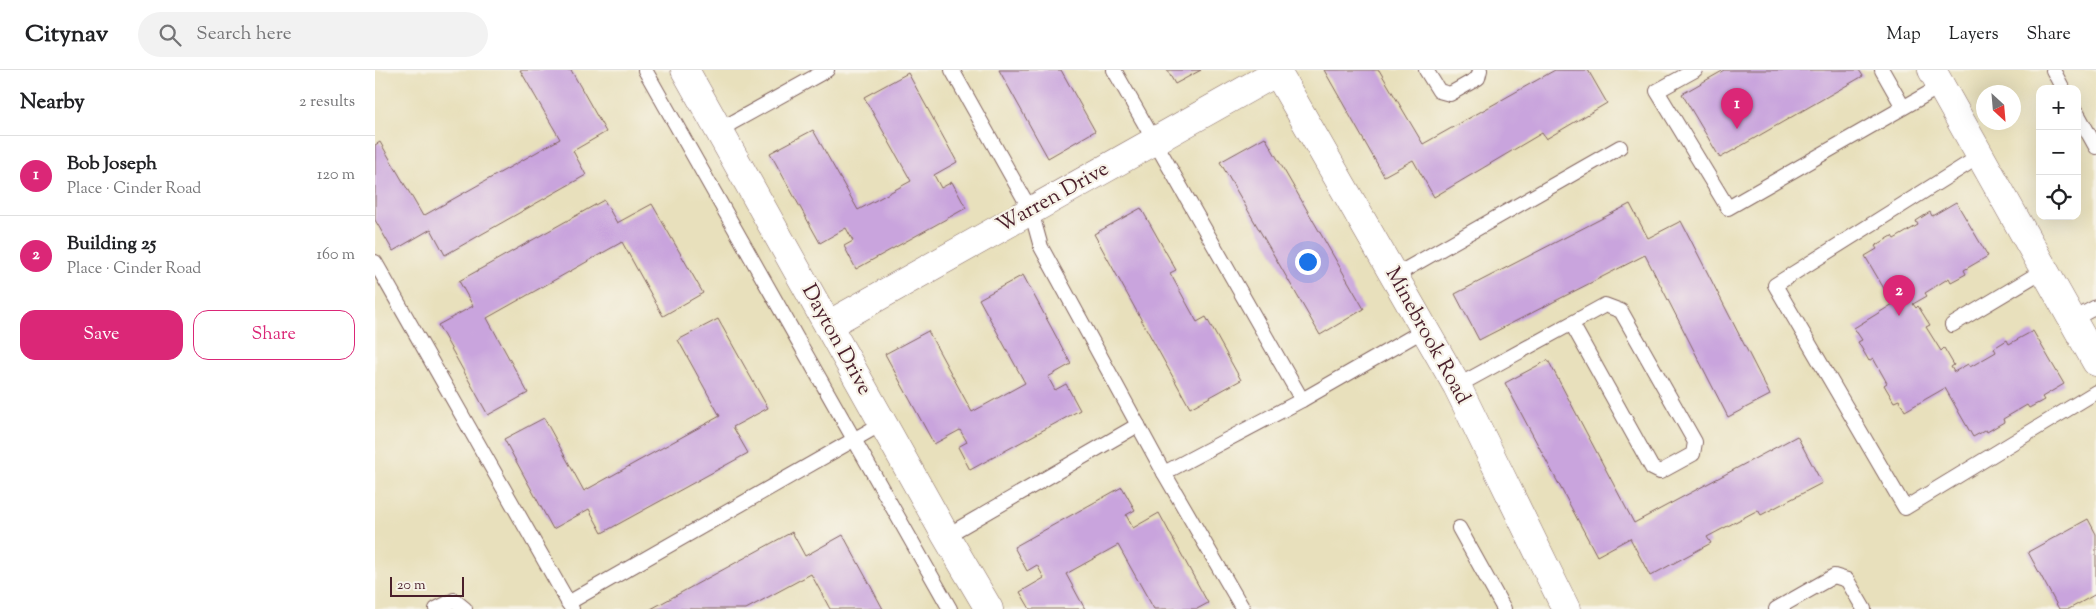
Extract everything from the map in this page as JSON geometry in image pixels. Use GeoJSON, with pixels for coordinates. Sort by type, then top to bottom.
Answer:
{"type":"FeatureCollection","features":[{"type":"Feature","properties":{"kind":"street","name":"Dayton Drive"},"geometry":{"type":"LineString","coordinates":[[685,70],[946,536],[989,609]]}},
{"type":"Feature","properties":{"kind":"street","name":"Warren Drive"},"geometry":{"type":"LineString","coordinates":[[828,325],[1277,71]]}},
{"type":"Feature","properties":{"kind":"street","name":"Minebrook Road"},"geometry":{"type":"LineString","coordinates":[[1277,71],[1457,386],[1566,609]]}},
{"type":"Feature","properties":{"kind":"street"},"geometry":{"type":"LineString","coordinates":[[1936,78],[2096,362]]}},
{"type":"Feature","properties":{"kind":"lane"},"geometry":{"type":"LineString","coordinates":[[645,70],[951,609]]}},
{"type":"Feature","properties":{"kind":"lane"},"geometry":{"type":"LineString","coordinates":[[719,130],[827,70]]}},
{"type":"Feature","properties":{"kind":"lane"},"geometry":{"type":"LineString","coordinates":[[952,70],[1031,211],[1041,247],[1164,473],[1243,609]]}},
{"type":"Feature","properties":{"kind":"lane"},"geometry":{"type":"LineString","coordinates":[[1114,70],[1153,142],[1302,400]]}},
{"type":"Feature","properties":{"kind":"lane"},"geometry":{"type":"LineString","coordinates":[[1427,70],[1439,91],[1450,94],[1478,78],[1480,70]]}},
{"type":"Feature","properties":{"kind":"lane"},"geometry":{"type":"LineString","coordinates":[[1695,70],[1657,91],[1728,208],[1903,107],[1936,78]]}},
{"type":"Feature","properties":{"kind":"lane"},"geometry":{"type":"LineString","coordinates":[[1882,70],[1903,107]]}},
{"type":"Feature","properties":{"kind":"lane"},"geometry":{"type":"LineString","coordinates":[[2053,70],[2061,85]]}},
{"type":"Feature","properties":{"kind":"lane"},"geometry":{"type":"LineString","coordinates":[[2081,120],[2096,147]]}},
{"type":"Feature","properties":{"kind":"lane"},"geometry":{"type":"LineString","coordinates":[[1394,276],[1620,147]]}},
{"type":"Feature","properties":{"kind":"lane"},"geometry":{"type":"LineString","coordinates":[[1980,156],[1775,285],[1905,508],[2096,392]]}},
{"type":"Feature","properties":{"kind":"lane"},"geometry":{"type":"LineString","coordinates":[[375,262],[570,606],[883,423]]}},
{"type":"Feature","properties":{"kind":"lane"},"geometry":{"type":"LineString","coordinates":[[1952,325],[2044,270]]}},
{"type":"Feature","properties":{"kind":"lane"},"geometry":{"type":"LineString","coordinates":[[1457,386],[1605,306],[1621,311],[1695,442],[1693,454],[1660,472],[1652,468],[1572,324]]}},
{"type":"Feature","properties":{"kind":"lane"},"geometry":{"type":"LineString","coordinates":[[2072,320],[2096,307]]}},
{"type":"Feature","properties":{"kind":"lane"},"geometry":{"type":"LineString","coordinates":[[1164,473],[1302,400],[1424,330]]}},
{"type":"Feature","properties":{"kind":"lane"},"geometry":{"type":"LineString","coordinates":[[946,536],[1138,425]]}},
{"type":"Feature","properties":{"kind":"lane"},"geometry":{"type":"LineString","coordinates":[[1459,528],[1504,609]]}},
{"type":"Feature","properties":{"kind":"lane"},"geometry":{"type":"LineString","coordinates":[[1776,609],[1834,576],[1847,580],[1864,609]]}},
{"type":"Feature","properties":{"kind":"lane"},"geometry":{"type":"LineString","coordinates":[[436,609],[453,600],[465,609]]}},
{"type":"Feature","properties":{"kind":"building"},"geometry":{"type":"Polygon","coordinates":[[[520,70],[571,70],[606,132],[573,151],[586,175],[445,255],[431,229],[393,251],[375,220],[375,145],[380,142],[423,216],[560,139],[520,70]]]}},
{"type":"Feature","properties":{"kind":"building"},"geometry":{"type":"Polygon","coordinates":[[[999,70],[1061,70],[1095,131],[1048,158],[999,70]]]}},
{"type":"Feature","properties":{"kind":"building"},"geometry":{"type":"Polygon","coordinates":[[[1167,70],[1201,70],[1175,84],[1167,70]]]}},
{"type":"Feature","properties":{"kind":"building"},"geometry":{"type":"Polygon","coordinates":[[[1324,70],[1379,70],[1423,144],[1555,70],[1588,70],[1607,103],[1546,139],[1542,133],[1434,197],[1413,160],[1384,176],[1324,70]]]}},
{"type":"Feature","properties":{"kind":"building"},"geometry":{"type":"Polygon","coordinates":[[[1724,70],[1859,70],[1863,76],[1720,158],[1682,94],[1724,70]]]}},
{"type":"Feature","properties":{"kind":"building"},"geometry":{"type":"Polygon","coordinates":[[[908,73],[957,162],[934,175],[941,188],[952,182],[966,208],[856,269],[844,246],[853,241],[846,228],[820,243],[770,153],[813,130],[858,210],[911,181],[864,97],[908,73]]]}},
{"type":"Feature","properties":{"kind":"building"},"geometry":{"type":"Polygon","coordinates":[[[1265,137],[1364,309],[1320,335],[1220,162],[1265,137]]]}},
{"type":"Feature","properties":{"kind":"building"},"geometry":{"type":"Polygon","coordinates":[[[604,200],[617,223],[652,204],[703,293],[663,316],[622,242],[487,318],[528,393],[488,415],[438,325],[473,306],[459,281],[604,200]]]}},
{"type":"Feature","properties":{"kind":"building"},"geometry":{"type":"Polygon","coordinates":[[[1956,202],[1988,256],[1964,270],[1966,274],[1951,282],[1949,278],[1925,293],[1927,296],[1913,304],[1916,308],[1918,306],[1930,325],[1926,327],[1941,351],[1944,348],[1954,365],[1951,367],[1954,372],[1968,364],[1970,367],[1996,352],[1994,348],[2007,340],[2009,344],[2033,331],[2064,384],[2042,397],[2044,400],[2029,408],[2027,405],[2003,419],[2004,422],[1987,432],[1986,430],[1973,437],[1945,388],[1905,411],[1899,400],[1894,402],[1884,385],[1887,383],[1873,358],[1869,361],[1858,342],[1862,340],[1854,328],[1893,304],[1865,256],[1877,249],[1875,246],[1892,236],[1894,239],[1918,225],[1916,221],[1930,212],[1932,216],[1956,202]]]}},
{"type":"Feature","properties":{"kind":"building"},"geometry":{"type":"Polygon","coordinates":[[[1630,204],[1648,238],[1681,221],[1770,395],[1728,417],[1645,255],[1479,340],[1455,294],[1630,204]]]}},
{"type":"Feature","properties":{"kind":"building"},"geometry":{"type":"Polygon","coordinates":[[[1141,208],[1176,270],[1170,273],[1197,322],[1206,317],[1241,380],[1190,408],[1094,234],[1141,208]]]}},
{"type":"Feature","properties":{"kind":"building"},"geometry":{"type":"Polygon","coordinates":[[[1023,275],[1071,364],[1048,377],[1055,390],[1066,384],[1080,410],[970,470],[958,447],[967,442],[960,430],[934,444],[885,354],[928,331],[972,412],[1025,383],[979,299],[1023,275]]]}},
{"type":"Feature","properties":{"kind":"building"},"geometry":{"type":"Polygon","coordinates":[[[718,319],[768,408],[733,427],[748,453],[602,533],[589,509],[553,529],[504,439],[544,418],[584,491],[720,416],[678,340],[718,319]]]}},
{"type":"Feature","properties":{"kind":"building"},"geometry":{"type":"Polygon","coordinates":[[[1548,360],[1634,523],[1797,436],[1822,483],[1761,515],[1758,510],[1707,537],[1711,543],[1650,576],[1630,538],[1597,556],[1505,383],[1548,360]]]}},
{"type":"Feature","properties":{"kind":"building"},"geometry":{"type":"Polygon","coordinates":[[[1122,487],[1135,510],[1126,515],[1133,528],[1159,513],[1208,603],[1197,609],[1154,609],[1118,545],[1066,574],[1085,609],[1030,609],[1020,592],[1044,578],[1037,565],[1027,571],[1014,547],[1122,487]]]}},
{"type":"Feature","properties":{"kind":"building"},"geometry":{"type":"Polygon","coordinates":[[[2088,519],[2096,534],[2096,594],[2069,609],[2059,609],[2028,552],[2088,519]]]}},
{"type":"Feature","properties":{"kind":"building"},"geometry":{"type":"Polygon","coordinates":[[[792,532],[805,556],[843,535],[883,609],[830,609],[811,574],[746,609],[651,609],[792,532]]]}},
{"type":"Feature","properties":{"kind":"place","name":"Bob Joseph"},"geometry":{"type":"Point","coordinates":[1737,129]}},
{"type":"Feature","properties":{"kind":"place","name":"Building 25"},"geometry":{"type":"Point","coordinates":[1899,316]}}]}
